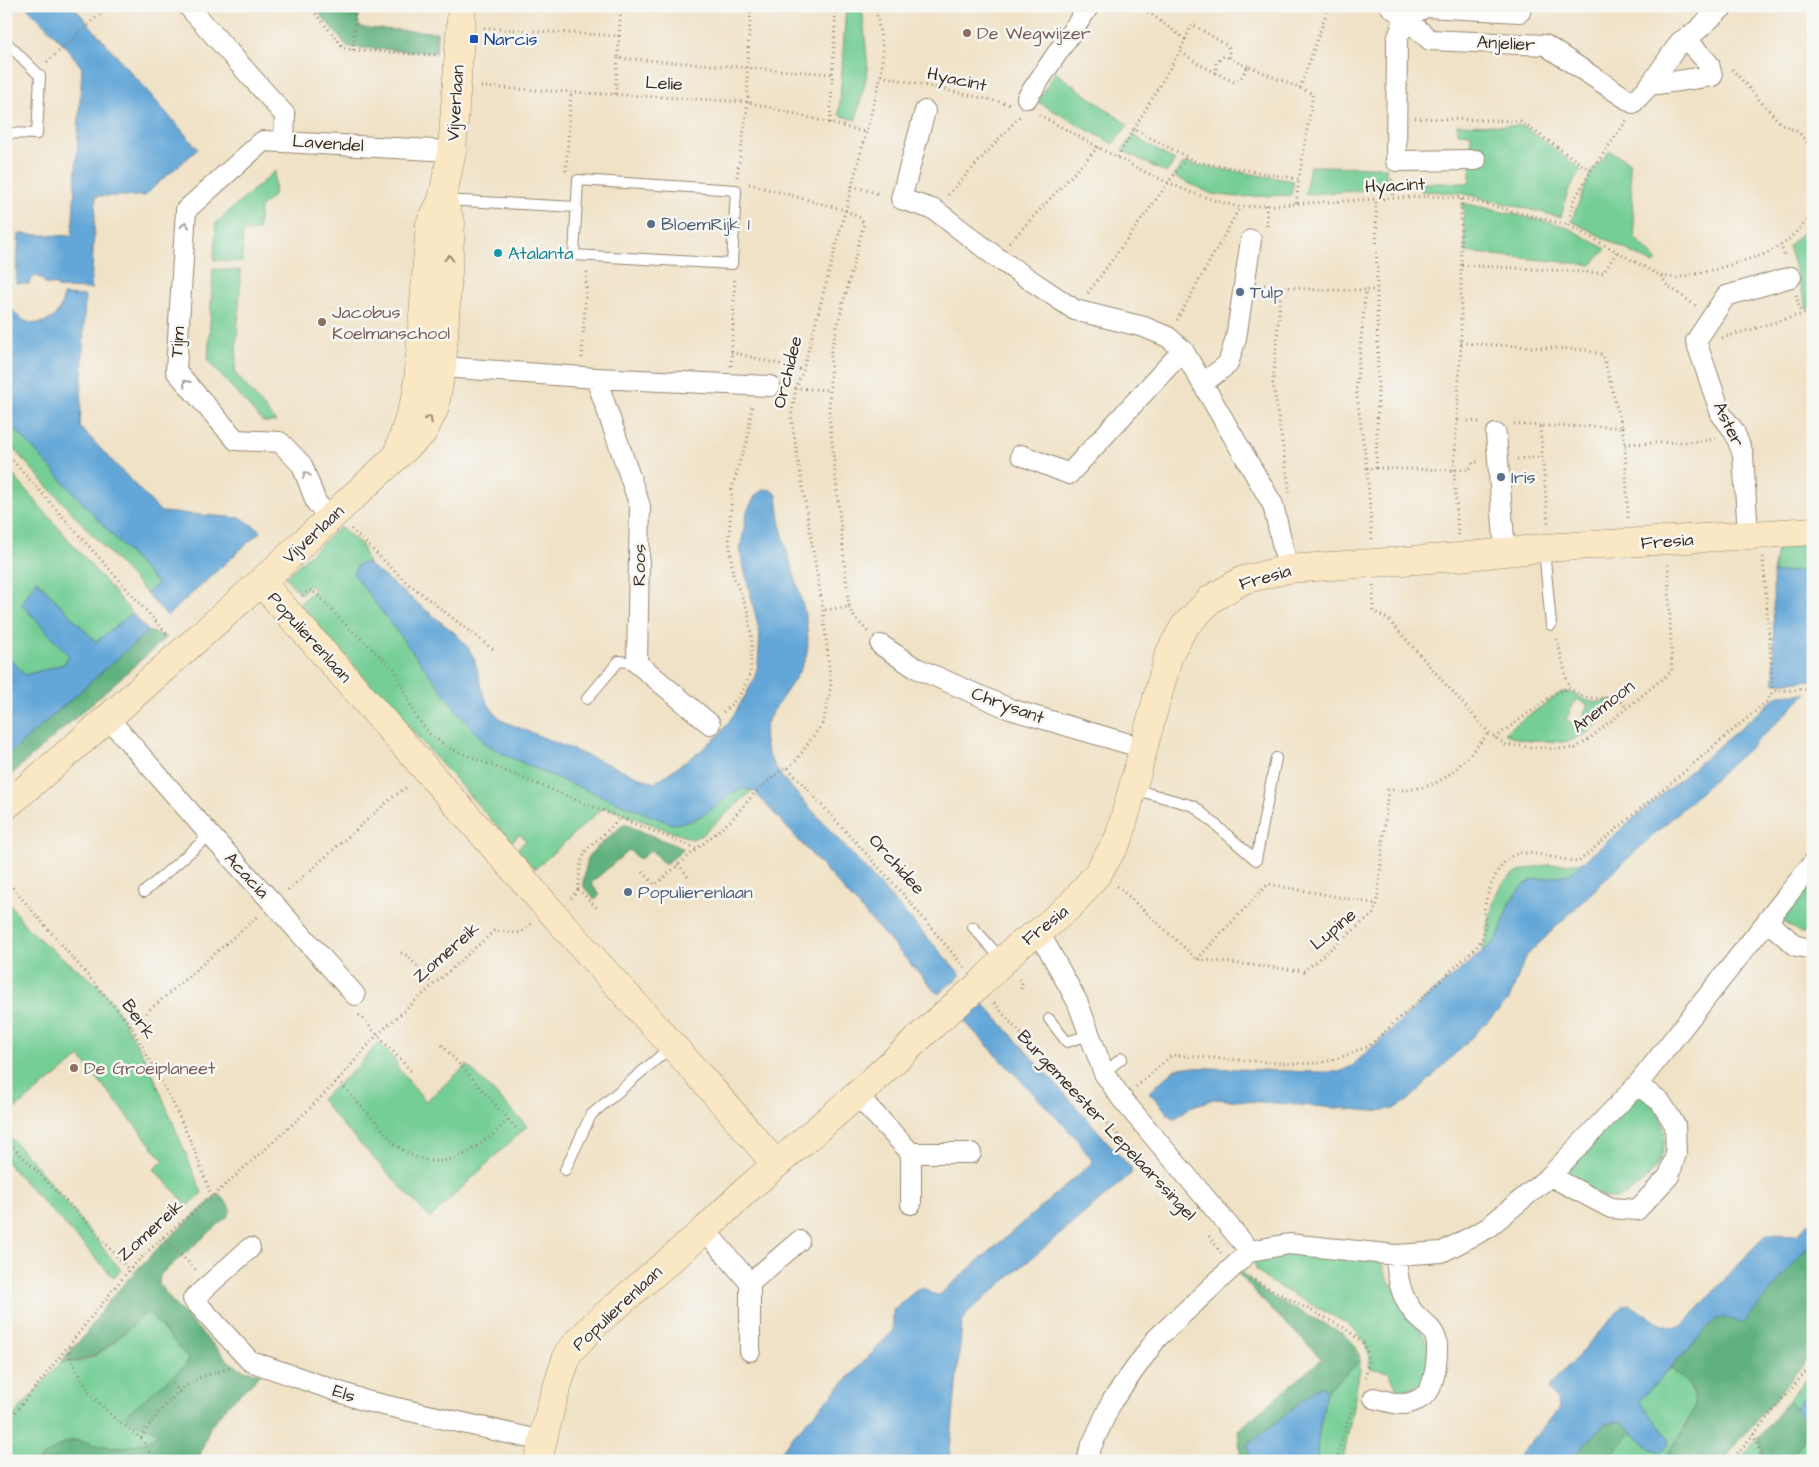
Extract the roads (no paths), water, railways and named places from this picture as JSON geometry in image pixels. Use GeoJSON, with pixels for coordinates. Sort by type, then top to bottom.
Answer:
{"type":"FeatureCollection","features":[{"type":"Feature","properties":{"kind":"street","name":"Lavendel"},"geometry":{"type":"LineString","coordinates":[[188,6],[285,116],[284,141],[452,151]]}},
{"type":"Feature","properties":{"kind":"street"},"geometry":{"type":"LineString","coordinates":[[1025,108],[1090,6]]}},
{"type":"Feature","properties":{"kind":"street","name":"Anjelier"},"geometry":{"type":"LineString","coordinates":[[1398,12],[1426,7],[1520,12],[1521,6]]}},
{"type":"Feature","properties":{"kind":"street"},"geometry":{"type":"LineString","coordinates":[[1650,86],[1680,42],[1724,6]]}},
{"type":"Feature","properties":{"kind":"street"},"geometry":{"type":"LineString","coordinates":[[1398,12],[1396,161],[1476,160]]}},
{"type":"Feature","properties":{"kind":"street","name":"Anjelier"},"geometry":{"type":"LineString","coordinates":[[1398,12],[1430,40],[1545,45],[1633,103],[1650,86]]}},
{"type":"Feature","properties":{"kind":"street","name":"Vijverlaan"},"geometry":{"type":"LineString","coordinates":[[6,806],[182,652],[264,586],[332,515],[397,454],[417,394],[431,366],[430,224],[442,200],[452,151],[462,16]]}},
{"type":"Feature","properties":{"kind":"street"},"geometry":{"type":"LineString","coordinates":[[1650,86],[1712,76],[1709,64],[1686,38]]}},
{"type":"Feature","properties":{"kind":"street"},"geometry":{"type":"LineString","coordinates":[[925,111],[901,199],[934,210],[996,257],[1075,310],[1144,327],[1168,337],[1183,350],[1273,506],[1288,569]]}},
{"type":"Feature","properties":{"kind":"street","name":"Tijm"},"geometry":{"type":"LineString","coordinates":[[284,141],[263,141],[186,210],[176,371],[236,440],[280,442],[302,465],[316,502],[332,515]]}},
{"type":"Feature","properties":{"kind":"street"},"geometry":{"type":"LineString","coordinates":[[1203,383],[1228,364],[1236,338],[1251,240]]}},
{"type":"Feature","properties":{"kind":"street","name":"Aster"},"geometry":{"type":"LineString","coordinates":[[1754,535],[1743,454],[1734,431],[1721,414],[1696,341],[1726,296],[1791,277]]}},
{"type":"Feature","properties":{"kind":"street"},"geometry":{"type":"LineString","coordinates":[[1021,455],[1069,474],[1183,350]]}},
{"type":"Feature","properties":{"kind":"street"},"geometry":{"type":"LineString","coordinates":[[431,366],[588,378],[762,386]]}},
{"type":"Feature","properties":{"kind":"street","name":"Roos"},"geometry":{"type":"LineString","coordinates":[[588,378],[640,506],[637,663]]}},
{"type":"Feature","properties":{"kind":"street"},"geometry":{"type":"LineString","coordinates":[[1496,434],[1505,552]]}},
{"type":"Feature","properties":{"kind":"street","name":"Fresia"},"geometry":{"type":"LineString","coordinates":[[936,1022],[979,985],[1019,945],[1039,932],[1071,906],[1098,873],[1119,838],[1169,654],[1184,627],[1211,599],[1243,580],[1288,569],[1459,557],[1547,548],[1813,531]]}},
{"type":"Feature","properties":{"kind":"street","name":"Populierenlaan"},"geometry":{"type":"LineString","coordinates":[[264,586],[556,916],[673,1045],[776,1165]]}},
{"type":"Feature","properties":{"kind":"street","name":"Chrysant"},"geometry":{"type":"LineString","coordinates":[[881,645],[914,666],[1010,709],[1143,748]]}},
{"type":"Feature","properties":{"kind":"street"},"geometry":{"type":"LineString","coordinates":[[637,663],[710,724]]}},
{"type":"Feature","properties":{"kind":"street","name":"Acacia"},"geometry":{"type":"LineString","coordinates":[[108,718],[355,996]]}},
{"type":"Feature","properties":{"kind":"street"},"geometry":{"type":"LineString","coordinates":[[1087,1461],[1090,1449],[1112,1401],[1157,1338],[1250,1251],[1288,1244],[1396,1256],[1442,1252],[1486,1229],[1550,1176],[1636,1085],[1813,863]]}},
{"type":"Feature","properties":{"kind":"street"},"geometry":{"type":"LineString","coordinates":[[1767,921],[1796,946],[1813,949]]}},
{"type":"Feature","properties":{"kind":"street","name":"Burgemeester Lepelaarssingel"},"geometry":{"type":"LineString","coordinates":[[1039,932],[1077,1001],[1104,1073],[1122,1099],[1250,1251]]}},
{"type":"Feature","properties":{"kind":"street","name":"Populierenlaan"},"geometry":{"type":"LineString","coordinates":[[540,1451],[551,1406],[568,1353],[594,1325],[705,1230],[743,1193],[857,1095],[936,1022]]}},
{"type":"Feature","properties":{"kind":"street"},"geometry":{"type":"LineString","coordinates":[[1550,1176],[1611,1208],[1637,1210],[1668,1176],[1676,1154],[1675,1126],[1660,1101],[1636,1085]]}},
{"type":"Feature","properties":{"kind":"street"},"geometry":{"type":"LineString","coordinates":[[857,1095],[911,1153],[911,1204]]}},
{"type":"Feature","properties":{"kind":"street"},"geometry":{"type":"LineString","coordinates":[[911,1153],[972,1153]]}},
{"type":"Feature","properties":{"kind":"street"},"geometry":{"type":"LineString","coordinates":[[705,1230],[750,1283],[750,1351]]}},
{"type":"Feature","properties":{"kind":"street"},"geometry":{"type":"LineString","coordinates":[[750,1283],[799,1241]]}},
{"type":"Feature","properties":{"kind":"street","name":"Els"},"geometry":{"type":"LineString","coordinates":[[250,1248],[193,1299],[250,1361],[366,1401],[540,1451]]}},
{"type":"Feature","properties":{"kind":"street"},"geometry":{"type":"LineString","coordinates":[[1364,1394],[1404,1404],[1419,1399],[1428,1392],[1435,1374],[1436,1339],[1430,1329],[1414,1312],[1402,1293],[1397,1276],[1396,1256]]}},
{"type":"Feature","properties":{"kind":"lane"},"geometry":{"type":"LineString","coordinates":[[6,42],[40,76],[37,134],[6,133]]}},
{"type":"Feature","properties":{"kind":"lane"},"geometry":{"type":"LineString","coordinates":[[578,180],[736,185],[732,264],[574,255],[576,207],[578,180]]}},
{"type":"Feature","properties":{"kind":"lane"},"geometry":{"type":"LineString","coordinates":[[442,200],[576,207]]}},
{"type":"Feature","properties":{"kind":"lane"},"geometry":{"type":"LineString","coordinates":[[1547,548],[1551,626]]}},
{"type":"Feature","properties":{"kind":"lane"},"geometry":{"type":"LineString","coordinates":[[587,699],[619,661],[637,663]]}},
{"type":"Feature","properties":{"kind":"lane"},"geometry":{"type":"LineString","coordinates":[[1132,789],[1194,806],[1256,860],[1276,758]]}},
{"type":"Feature","properties":{"kind":"lane"},"geometry":{"type":"LineString","coordinates":[[144,892],[210,835]]}},
{"type":"Feature","properties":{"kind":"lane"},"geometry":{"type":"LineString","coordinates":[[972,926],[1003,961]]}},
{"type":"Feature","properties":{"kind":"lane"},"geometry":{"type":"LineString","coordinates":[[1049,1019],[1067,1042],[1089,1035]]}},
{"type":"Feature","properties":{"kind":"lane"},"geometry":{"type":"LineString","coordinates":[[565,1170],[591,1116],[673,1045]]}},
{"type":"Feature","properties":{"kind":"lane"},"geometry":{"type":"LineString","coordinates":[[1104,1073],[1122,1058]]}},
{"type":"Feature","properties":{"kind":"water"},"geometry":{"type":"Polygon","coordinates":[[[26,6],[73,6],[198,149],[145,196],[96,196],[91,289],[58,288],[57,285],[45,284],[43,279],[36,276],[31,279],[29,284],[16,283],[19,234],[72,236],[82,68],[63,44],[26,6]]]}},
{"type":"Feature","properties":{"kind":"water"},"geometry":{"type":"Polygon","coordinates":[[[6,233],[10,233],[9,301],[14,312],[21,319],[30,323],[48,321],[61,306],[63,295],[85,296],[80,427],[161,512],[242,518],[261,531],[167,616],[147,594],[157,584],[6,419],[6,233]]]}},
{"type":"Feature","properties":{"kind":"water"},"geometry":{"type":"Polygon","coordinates":[[[764,489],[771,490],[777,495],[786,548],[805,614],[808,640],[807,652],[802,667],[770,717],[766,727],[764,737],[766,748],[782,777],[961,975],[938,994],[753,790],[741,789],[736,791],[714,808],[698,817],[690,821],[672,824],[554,777],[501,753],[485,743],[466,722],[353,574],[358,564],[368,564],[456,634],[472,655],[483,692],[490,707],[503,721],[654,783],[698,753],[720,734],[735,713],[754,680],[758,664],[760,634],[740,551],[747,511],[756,495],[764,489]]]}},
{"type":"Feature","properties":{"kind":"water"},"geometry":{"type":"Polygon","coordinates":[[[1813,570],[1813,680],[1774,683],[1773,573],[1813,570]]]}},
{"type":"Feature","properties":{"kind":"water"},"geometry":{"type":"Polygon","coordinates":[[[36,580],[96,642],[132,613],[148,631],[6,757],[6,655],[26,675],[64,664],[69,656],[22,604],[36,580]]]}},
{"type":"Feature","properties":{"kind":"water"},"geometry":{"type":"Polygon","coordinates":[[[1807,693],[1614,871],[1527,955],[1508,1001],[1409,1100],[1394,1109],[1372,1111],[1214,1099],[1190,1107],[1175,1119],[1149,1092],[1175,1069],[1185,1067],[1339,1072],[1352,1066],[1429,995],[1497,940],[1510,902],[1523,886],[1532,880],[1569,874],[1779,695],[1807,693]]]}},
{"type":"Feature","properties":{"kind":"water"},"geometry":{"type":"Polygon","coordinates":[[[982,1002],[1132,1169],[1131,1174],[967,1313],[962,1323],[949,1461],[777,1461],[778,1456],[791,1438],[893,1331],[893,1310],[919,1288],[939,1295],[1093,1162],[1076,1138],[962,1019],[982,1002]]]}},
{"type":"Feature","properties":{"kind":"water"},"geometry":{"type":"Polygon","coordinates":[[[1813,1218],[1813,1241],[1743,1324],[1726,1318],[1715,1320],[1639,1401],[1669,1438],[1668,1445],[1662,1452],[1651,1449],[1621,1421],[1605,1423],[1570,1461],[1515,1461],[1558,1410],[1557,1400],[1547,1389],[1624,1305],[1630,1304],[1654,1320],[1668,1326],[1675,1327],[1681,1325],[1689,1319],[1767,1234],[1797,1235],[1813,1218]]]}},
{"type":"Feature","properties":{"kind":"water"},"geometry":{"type":"Polygon","coordinates":[[[1321,1385],[1326,1391],[1317,1461],[1250,1461],[1248,1445],[1321,1385]]]}},
{"type":"Feature","properties":{"kind":"water"},"geometry":{"type":"Polygon","coordinates":[[[1813,1394],[1813,1427],[1795,1409],[1801,1400],[1813,1394]]]}},
{"type":"Feature","properties":{"kind":"place","name":"De Wegwijzer"},"geometry":{"type":"Point","coordinates":[967,33]}},
{"type":"Feature","properties":{"kind":"place","name":"Narcis"},"geometry":{"type":"Point","coordinates":[474,39]}},
{"type":"Feature","properties":{"kind":"place","name":"BloemRijk 1"},"geometry":{"type":"Point","coordinates":[651,224]}},
{"type":"Feature","properties":{"kind":"place","name":"Atalanta"},"geometry":{"type":"Point","coordinates":[498,253]}},
{"type":"Feature","properties":{"kind":"place","name":"Tulp"},"geometry":{"type":"Point","coordinates":[1240,292]}},
{"type":"Feature","properties":{"kind":"place","name":"Jacobus Koelmanschool"},"geometry":{"type":"Point","coordinates":[322,322]}},
{"type":"Feature","properties":{"kind":"place","name":"Iris"},"geometry":{"type":"Point","coordinates":[1501,477]}},
{"type":"Feature","properties":{"kind":"place","name":"Populierenlaan"},"geometry":{"type":"Point","coordinates":[628,892]}},
{"type":"Feature","properties":{"kind":"place","name":"De Groeiplaneet"},"geometry":{"type":"Point","coordinates":[74,1068]}}]}
